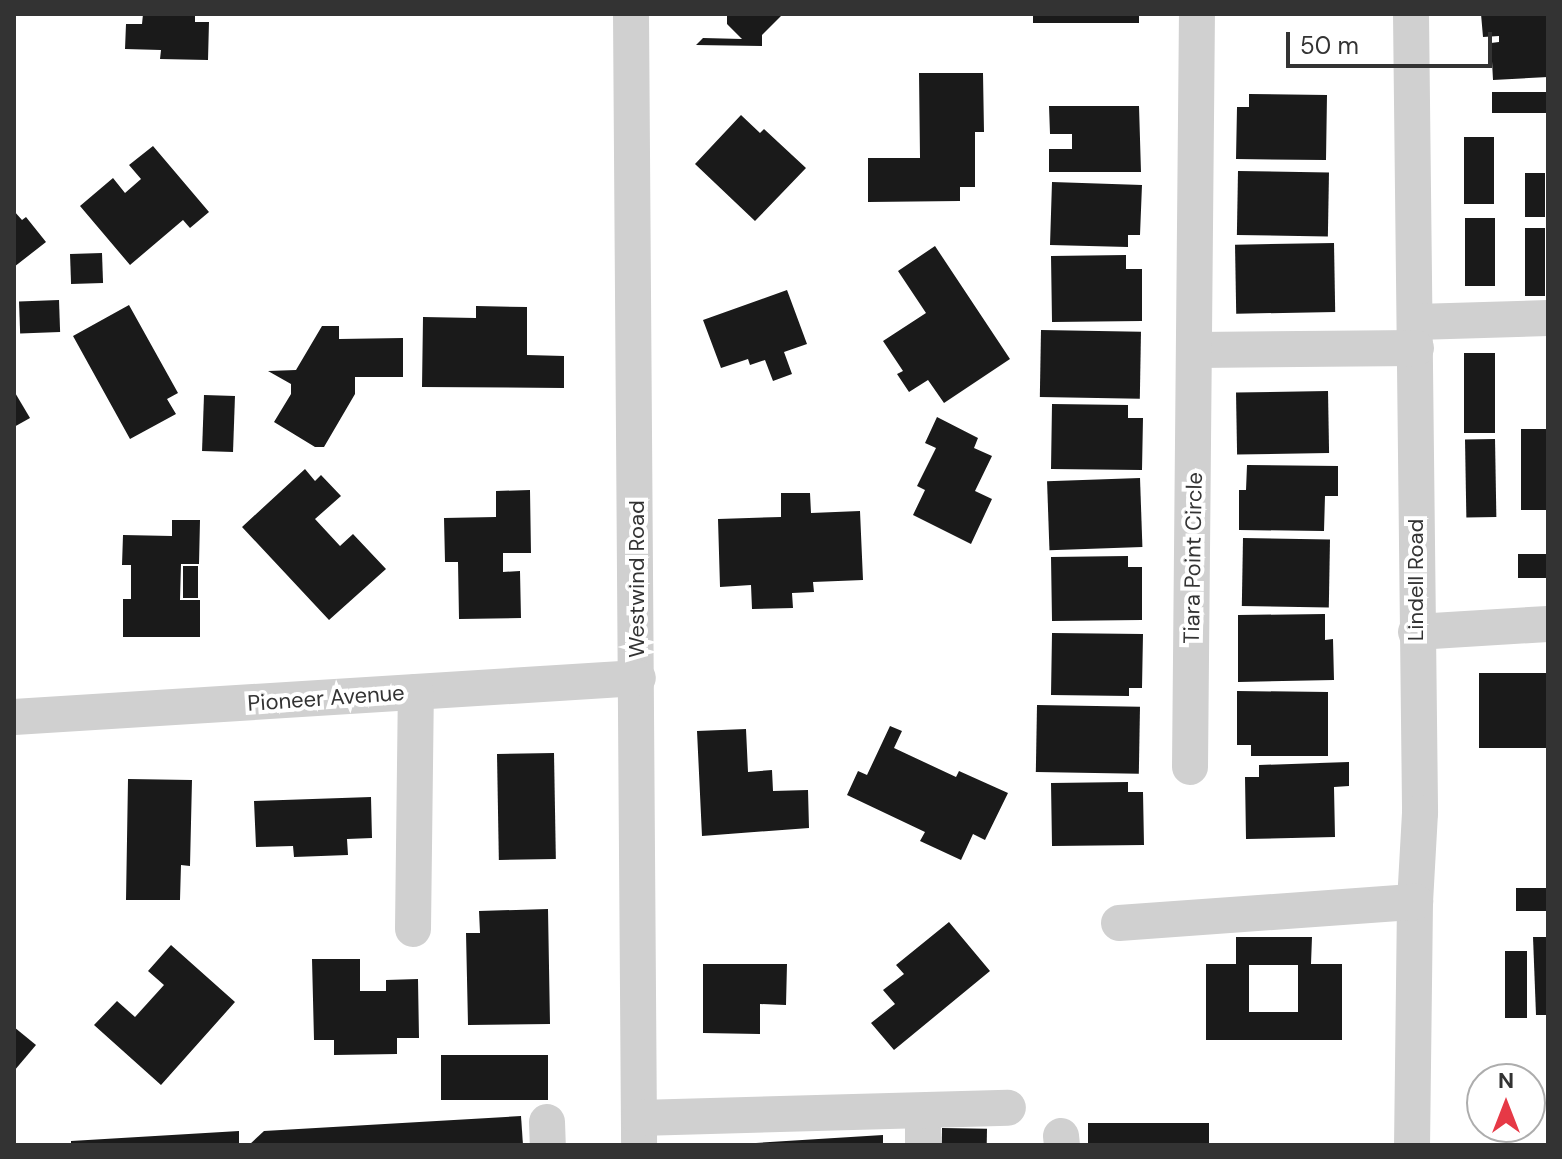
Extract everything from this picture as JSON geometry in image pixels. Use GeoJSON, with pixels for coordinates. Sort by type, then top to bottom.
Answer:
{"type":"FeatureCollection","features":[{"type":"Feature","properties":{"kind":"street","name":"Westwind Road"},"geometry":{"type":"LineString","coordinates":[[631,14],[639,1132]]}},
{"type":"Feature","properties":{"kind":"street","name":"Tiara Point Circle"},"geometry":{"type":"LineString","coordinates":[[1190,767],[1197,350],[1197,14]]}},
{"type":"Feature","properties":{"kind":"street","name":"Lindell Road"},"geometry":{"type":"LineString","coordinates":[[1411,14],[1420,813],[1415,902],[1412,1145]]}},
{"type":"Feature","properties":{"kind":"street"},"geometry":{"type":"LineString","coordinates":[[1197,350],[1416,335],[1548,318]]}},
{"type":"Feature","properties":{"kind":"street"},"geometry":{"type":"LineString","coordinates":[[1416,632],[1548,624]]}},
{"type":"Feature","properties":{"kind":"street","name":"Pioneer Avenue"},"geometry":{"type":"LineString","coordinates":[[14,717],[638,678]]}},
{"type":"Feature","properties":{"kind":"street"},"geometry":{"type":"LineString","coordinates":[[413,929],[416,692]]}},
{"type":"Feature","properties":{"kind":"street"},"geometry":{"type":"LineString","coordinates":[[1119,923],[1415,902]]}},
{"type":"Feature","properties":{"kind":"street"},"geometry":{"type":"LineString","coordinates":[[639,1132],[923,1128],[1008,1108]]}},
{"type":"Feature","properties":{"kind":"building"},"geometry":{"type":"Polygon","coordinates":[[[143,14],[195,14],[195,22],[209,22],[208,60],[160,59],[161,50],[125,49],[126,24],[142,24],[143,14]]]}},
{"type":"Feature","properties":{"kind":"building"},"geometry":{"type":"Polygon","coordinates":[[[727,14],[783,14],[762,35],[762,46],[696,45],[703,38],[742,39],[727,24],[727,14]]]}},
{"type":"Feature","properties":{"kind":"building"},"geometry":{"type":"Polygon","coordinates":[[[1033,14],[1139,14],[1139,23],[1033,23],[1033,14]]]}},
{"type":"Feature","properties":{"kind":"building"},"geometry":{"type":"Polygon","coordinates":[[[1481,14],[1548,14],[1548,77],[1493,80],[1491,43],[1499,42],[1499,36],[1483,37],[1481,14]]]}},
{"type":"Feature","properties":{"kind":"building"},"geometry":{"type":"Polygon","coordinates":[[[919,73],[983,73],[984,132],[975,132],[975,187],[960,187],[960,201],[868,202],[868,158],[920,158],[919,73]]]}},
{"type":"Feature","properties":{"kind":"building"},"geometry":{"type":"Polygon","coordinates":[[[1492,92],[1548,92],[1548,113],[1492,113],[1492,92]]]}},
{"type":"Feature","properties":{"kind":"building"},"geometry":{"type":"Polygon","coordinates":[[[1249,94],[1327,95],[1326,160],[1236,159],[1237,107],[1249,107],[1249,94]]]}},
{"type":"Feature","properties":{"kind":"building"},"geometry":{"type":"Polygon","coordinates":[[[1049,106],[1139,106],[1141,172],[1049,172],[1049,149],[1072,149],[1072,134],[1050,134],[1049,106]]]}},
{"type":"Feature","properties":{"kind":"building"},"geometry":{"type":"Polygon","coordinates":[[[741,115],[760,133],[764,129],[806,168],[755,221],[695,164],[741,115]]]}},
{"type":"Feature","properties":{"kind":"building"},"geometry":{"type":"Polygon","coordinates":[[[1464,137],[1494,137],[1494,204],[1464,204],[1464,137]]]}},
{"type":"Feature","properties":{"kind":"building"},"geometry":{"type":"Polygon","coordinates":[[[153,146],[209,212],[190,228],[183,220],[130,265],[80,206],[113,178],[125,193],[141,179],[129,165],[153,146]]]}},
{"type":"Feature","properties":{"kind":"building"},"geometry":{"type":"Polygon","coordinates":[[[1238,171],[1329,173],[1328,237],[1237,235],[1238,171]]]}},
{"type":"Feature","properties":{"kind":"building"},"geometry":{"type":"Polygon","coordinates":[[[1525,173],[1545,173],[1545,217],[1525,217],[1525,173]]]}},
{"type":"Feature","properties":{"kind":"building"},"geometry":{"type":"Polygon","coordinates":[[[1052,182],[1142,185],[1140,235],[1128,235],[1128,247],[1050,245],[1052,182]]]}},
{"type":"Feature","properties":{"kind":"building"},"geometry":{"type":"Polygon","coordinates":[[[14,211],[22,220],[26,217],[46,242],[14,267],[14,211]]]}},
{"type":"Feature","properties":{"kind":"building"},"geometry":{"type":"Polygon","coordinates":[[[1465,218],[1495,218],[1495,286],[1465,286],[1465,218]]]}},
{"type":"Feature","properties":{"kind":"building"},"geometry":{"type":"Polygon","coordinates":[[[1525,228],[1545,228],[1545,296],[1525,296],[1525,228]]]}},
{"type":"Feature","properties":{"kind":"building"},"geometry":{"type":"Polygon","coordinates":[[[1334,243],[1335,312],[1236,314],[1235,245],[1334,243]]]}},
{"type":"Feature","properties":{"kind":"building"},"geometry":{"type":"Polygon","coordinates":[[[935,246],[1010,359],[944,403],[928,380],[909,392],[897,374],[903,371],[883,341],[926,313],[898,271],[935,246]]]}},
{"type":"Feature","properties":{"kind":"building"},"geometry":{"type":"Polygon","coordinates":[[[102,253],[103,283],[71,284],[70,254],[102,253]]]}},
{"type":"Feature","properties":{"kind":"building"},"geometry":{"type":"Polygon","coordinates":[[[1126,255],[1126,269],[1142,269],[1142,321],[1052,322],[1051,256],[1126,255]]]}},
{"type":"Feature","properties":{"kind":"building"},"geometry":{"type":"Polygon","coordinates":[[[787,290],[807,344],[784,352],[792,374],[773,381],[765,360],[750,365],[748,359],[721,368],[703,320],[787,290]]]}},
{"type":"Feature","properties":{"kind":"building"},"geometry":{"type":"Polygon","coordinates":[[[59,300],[60,332],[20,333],[19,301],[59,300]]]}},
{"type":"Feature","properties":{"kind":"building"},"geometry":{"type":"Polygon","coordinates":[[[129,305],[178,393],[167,399],[176,414],[130,439],[73,336],[129,305]]]}},
{"type":"Feature","properties":{"kind":"building"},"geometry":{"type":"Polygon","coordinates":[[[476,306],[527,307],[527,355],[564,356],[564,388],[422,387],[423,317],[476,318],[476,306]]]}},
{"type":"Feature","properties":{"kind":"building"},"geometry":{"type":"Polygon","coordinates":[[[322,326],[339,326],[339,339],[403,338],[403,377],[355,377],[355,394],[324,447],[315,447],[274,422],[291,394],[291,384],[268,371],[296,370],[322,326]]]}},
{"type":"Feature","properties":{"kind":"building"},"geometry":{"type":"Polygon","coordinates":[[[1041,330],[1141,332],[1140,399],[1040,397],[1041,330]]]}},
{"type":"Feature","properties":{"kind":"building"},"geometry":{"type":"Polygon","coordinates":[[[1464,353],[1495,353],[1495,433],[1464,433],[1464,353]]]}},
{"type":"Feature","properties":{"kind":"building"},"geometry":{"type":"Polygon","coordinates":[[[14,391],[30,418],[14,427],[14,391]]]}},
{"type":"Feature","properties":{"kind":"building"},"geometry":{"type":"Polygon","coordinates":[[[1328,391],[1329,453],[1237,455],[1236,393],[1328,391]]]}},
{"type":"Feature","properties":{"kind":"building"},"geometry":{"type":"Polygon","coordinates":[[[204,395],[235,396],[233,452],[202,451],[204,395]]]}},
{"type":"Feature","properties":{"kind":"building"},"geometry":{"type":"Polygon","coordinates":[[[1052,404],[1128,405],[1128,418],[1143,418],[1142,470],[1051,469],[1052,404]]]}},
{"type":"Feature","properties":{"kind":"building"},"geometry":{"type":"Polygon","coordinates":[[[937,417],[978,438],[974,448],[992,456],[975,491],[992,499],[971,544],[913,515],[925,490],[917,486],[936,448],[925,443],[937,417]]]}},
{"type":"Feature","properties":{"kind":"building"},"geometry":{"type":"Polygon","coordinates":[[[1521,429],[1548,429],[1548,510],[1521,510],[1521,429]]]}},
{"type":"Feature","properties":{"kind":"building"},"geometry":{"type":"Polygon","coordinates":[[[1495,439],[1496,517],[1466,518],[1465,440],[1495,439]]]}},
{"type":"Feature","properties":{"kind":"building"},"geometry":{"type":"Polygon","coordinates":[[[1247,465],[1338,466],[1338,496],[1325,496],[1324,531],[1239,530],[1239,490],[1246,490],[1247,465]]]}},
{"type":"Feature","properties":{"kind":"building"},"geometry":{"type":"Polygon","coordinates":[[[305,469],[315,481],[321,475],[341,496],[315,519],[340,546],[353,534],[386,569],[329,620],[242,527],[305,469]]]}},
{"type":"Feature","properties":{"kind":"building"},"geometry":{"type":"Polygon","coordinates":[[[1140,478],[1142,547],[1049,550],[1047,481],[1140,478]]]}},
{"type":"Feature","properties":{"kind":"building"},"geometry":{"type":"Polygon","coordinates":[[[530,490],[531,553],[503,553],[503,572],[520,571],[521,618],[459,619],[458,562],[445,562],[444,518],[496,517],[496,491],[530,490]]]}},
{"type":"Feature","properties":{"kind":"building"},"geometry":{"type":"Polygon","coordinates":[[[781,493],[810,493],[811,513],[860,511],[863,580],[813,582],[814,592],[792,593],[793,608],[752,609],[751,585],[720,587],[718,519],[781,517],[781,493]]]}},
{"type":"Feature","properties":{"kind":"building"},"geometry":{"type":"Polygon","coordinates":[[[172,520],[200,520],[199,564],[181,564],[180,600],[200,600],[200,637],[123,637],[123,599],[131,599],[131,565],[122,565],[123,535],[172,536],[172,520]]]}},
{"type":"Feature","properties":{"kind":"building"},"geometry":{"type":"Polygon","coordinates":[[[1243,538],[1330,540],[1329,608],[1242,606],[1243,538]]]}},
{"type":"Feature","properties":{"kind":"building"},"geometry":{"type":"Polygon","coordinates":[[[1518,554],[1548,554],[1548,578],[1518,578],[1518,554]]]}},
{"type":"Feature","properties":{"kind":"building"},"geometry":{"type":"Polygon","coordinates":[[[1128,556],[1128,567],[1142,567],[1142,620],[1052,621],[1051,557],[1128,556]]]}},
{"type":"Feature","properties":{"kind":"building"},"geometry":{"type":"Polygon","coordinates":[[[183,566],[198,566],[198,598],[183,598],[183,566]]]}},
{"type":"Feature","properties":{"kind":"building"},"geometry":{"type":"Polygon","coordinates":[[[1325,614],[1325,640],[1333,639],[1334,680],[1238,682],[1238,615],[1325,614]]]}},
{"type":"Feature","properties":{"kind":"building"},"geometry":{"type":"Polygon","coordinates":[[[1052,633],[1143,634],[1142,688],[1129,688],[1129,696],[1051,695],[1052,633]]]}},
{"type":"Feature","properties":{"kind":"building"},"geometry":{"type":"Polygon","coordinates":[[[1479,673],[1548,673],[1548,748],[1479,748],[1479,673]]]}},
{"type":"Feature","properties":{"kind":"building"},"geometry":{"type":"Polygon","coordinates":[[[1237,691],[1328,692],[1328,756],[1251,756],[1251,745],[1237,745],[1237,691]]]}},
{"type":"Feature","properties":{"kind":"building"},"geometry":{"type":"Polygon","coordinates":[[[1037,705],[1140,707],[1139,774],[1036,772],[1037,705]]]}},
{"type":"Feature","properties":{"kind":"building"},"geometry":{"type":"Polygon","coordinates":[[[890,726],[902,731],[894,748],[956,777],[959,771],[1008,793],[985,840],[973,834],[961,860],[920,841],[925,832],[847,795],[858,771],[867,775],[890,726]]]}},
{"type":"Feature","properties":{"kind":"building"},"geometry":{"type":"Polygon","coordinates":[[[746,729],[748,772],[772,770],[773,791],[808,790],[809,828],[702,836],[697,731],[746,729]]]}},
{"type":"Feature","properties":{"kind":"building"},"geometry":{"type":"Polygon","coordinates":[[[554,753],[556,859],[499,860],[497,754],[554,753]]]}},
{"type":"Feature","properties":{"kind":"building"},"geometry":{"type":"Polygon","coordinates":[[[1349,762],[1349,786],[1334,787],[1335,837],[1246,839],[1245,777],[1259,777],[1259,765],[1349,762]]]}},
{"type":"Feature","properties":{"kind":"building"},"geometry":{"type":"Polygon","coordinates":[[[128,779],[192,780],[190,866],[181,865],[180,900],[126,900],[128,779]]]}},
{"type":"Feature","properties":{"kind":"building"},"geometry":{"type":"Polygon","coordinates":[[[1128,782],[1128,792],[1143,792],[1144,845],[1052,846],[1051,783],[1128,782]]]}},
{"type":"Feature","properties":{"kind":"building"},"geometry":{"type":"Polygon","coordinates":[[[371,797],[372,838],[347,839],[348,855],[294,857],[293,846],[256,847],[254,801],[371,797]]]}},
{"type":"Feature","properties":{"kind":"building"},"geometry":{"type":"Polygon","coordinates":[[[1516,888],[1548,888],[1548,911],[1516,911],[1516,888]]]}},
{"type":"Feature","properties":{"kind":"building"},"geometry":{"type":"Polygon","coordinates":[[[548,909],[550,1024],[468,1025],[466,933],[480,933],[479,911],[548,909]]]}},
{"type":"Feature","properties":{"kind":"building"},"geometry":{"type":"Polygon","coordinates":[[[949,922],[990,971],[894,1050],[871,1023],[895,1004],[883,990],[904,974],[896,965],[949,922]]]}},
{"type":"Feature","properties":{"kind":"building"},"geometry":{"type":"Polygon","coordinates":[[[1236,937],[1312,937],[1311,964],[1342,964],[1342,1040],[1206,1040],[1206,964],[1236,964],[1236,937]],[[1249,965],[1249,1012],[1298,1012],[1298,965],[1249,965]]]}},
{"type":"Feature","properties":{"kind":"building"},"geometry":{"type":"Polygon","coordinates":[[[1533,937],[1548,937],[1548,1015],[1536,1015],[1533,937]]]}},
{"type":"Feature","properties":{"kind":"building"},"geometry":{"type":"Polygon","coordinates":[[[171,945],[235,1002],[161,1085],[94,1025],[117,1001],[135,1017],[164,985],[148,971],[171,945]]]}},
{"type":"Feature","properties":{"kind":"building"},"geometry":{"type":"Polygon","coordinates":[[[1505,951],[1527,951],[1527,1018],[1505,1018],[1505,951]]]}},
{"type":"Feature","properties":{"kind":"building"},"geometry":{"type":"Polygon","coordinates":[[[312,959],[360,959],[360,991],[386,991],[386,980],[418,979],[419,1038],[397,1038],[397,1054],[334,1055],[334,1040],[314,1040],[312,959]]]}},
{"type":"Feature","properties":{"kind":"building"},"geometry":{"type":"Polygon","coordinates":[[[703,964],[787,964],[786,1005],[760,1004],[760,1034],[703,1033],[703,964]]]}},
{"type":"Feature","properties":{"kind":"building"},"geometry":{"type":"Polygon","coordinates":[[[14,1027],[36,1045],[14,1071],[14,1027]]]}},
{"type":"Feature","properties":{"kind":"building"},"geometry":{"type":"Polygon","coordinates":[[[441,1055],[548,1055],[548,1100],[441,1100],[441,1055]]]}},
{"type":"Feature","properties":{"kind":"building"},"geometry":{"type":"Polygon","coordinates":[[[521,1116],[523,1145],[249,1145],[264,1131],[521,1116]]]}},
{"type":"Feature","properties":{"kind":"building"},"geometry":{"type":"Polygon","coordinates":[[[1088,1123],[1209,1123],[1209,1145],[1088,1145],[1088,1123]]]}},
{"type":"Feature","properties":{"kind":"building"},"geometry":{"type":"Polygon","coordinates":[[[942,1128],[987,1129],[987,1145],[942,1145],[942,1128]]]}},
{"type":"Feature","properties":{"kind":"building"},"geometry":{"type":"Polygon","coordinates":[[[239,1131],[239,1145],[71,1145],[71,1141],[239,1131]]]}},
{"type":"Feature","properties":{"kind":"building"},"geometry":{"type":"Polygon","coordinates":[[[883,1135],[883,1145],[756,1145],[756,1143],[883,1135]]]}}]}
